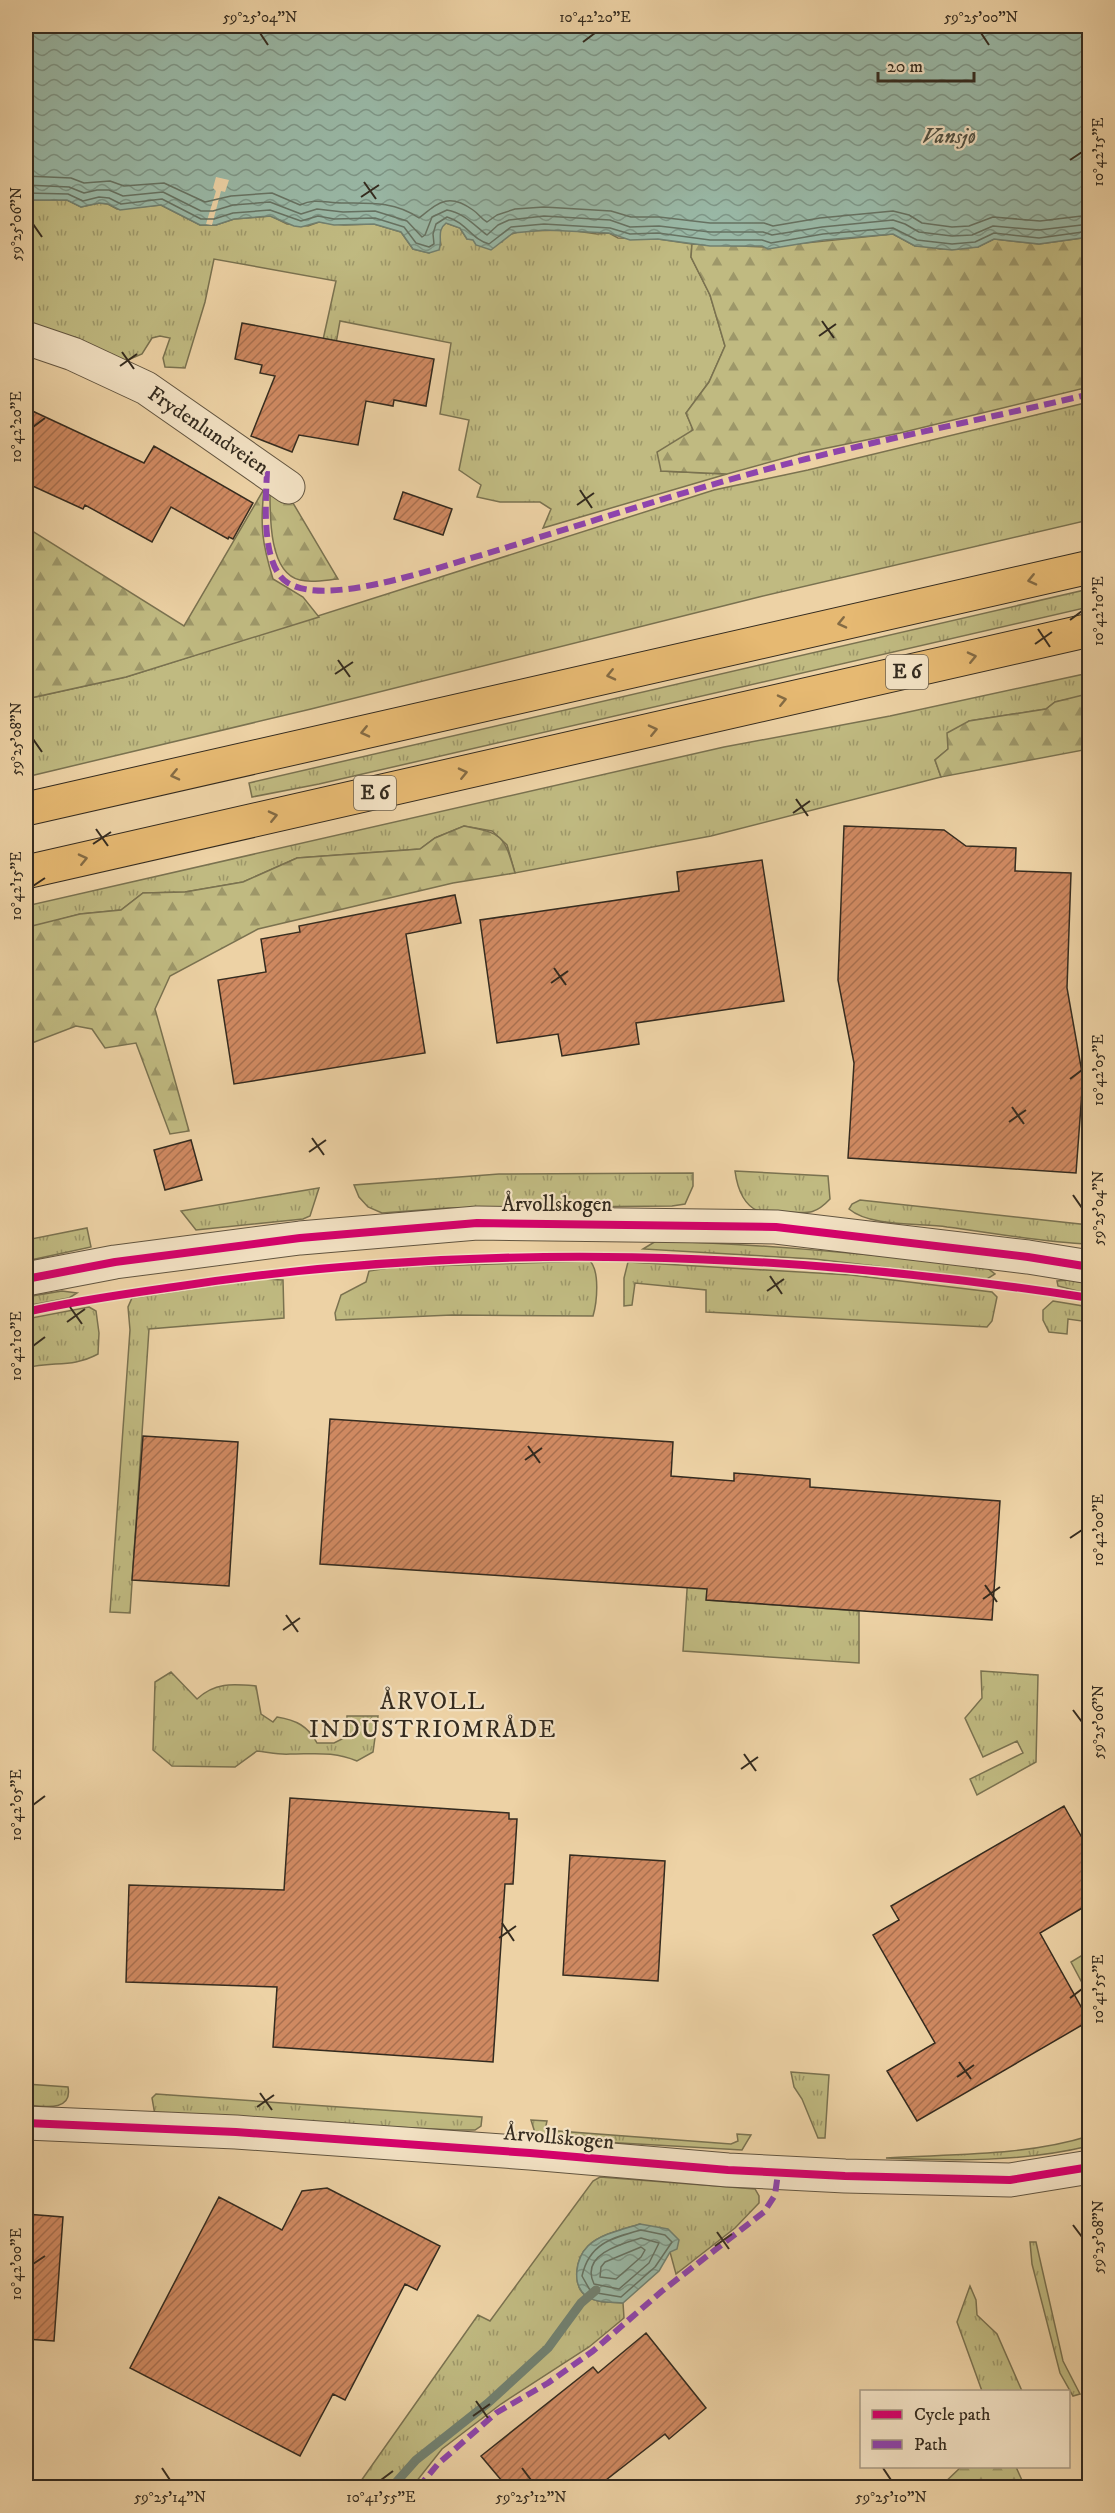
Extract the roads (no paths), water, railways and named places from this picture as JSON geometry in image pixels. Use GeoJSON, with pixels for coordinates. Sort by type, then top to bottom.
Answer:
{"type":"FeatureCollection","features":[{"type":"Feature","properties":{"kind":"highway"},"geometry":{"type":"LineString","coordinates":[[26,809],[1089,567]]}},
{"type":"Feature","properties":{"kind":"highway","name":"E 6"},"geometry":{"type":"LineString","coordinates":[[26,872],[1089,630]]}},
{"type":"Feature","properties":{"kind":"street","name":"Frydenlundveien"},"geometry":{"type":"LineString","coordinates":[[26,338],[73,354],[146,388],[288,487]]}},
{"type":"Feature","properties":{"kind":"street","name":"Årvollskogen"},"geometry":{"type":"LineString","coordinates":[[26,1279],[115,1262],[300,1238],[477,1223],[776,1227],[1028,1257],[1089,1267]]}},
{"type":"Feature","properties":{"kind":"street","name":"Årvollskogen"},"geometry":{"type":"LineString","coordinates":[[26,2123],[236,2132],[521,2152],[728,2170],[845,2176],[1010,2180],[1089,2167]]}},
{"type":"Feature","properties":{"kind":"water","name":"Vansjø"},"geometry":{"type":"Polygon","coordinates":[[[26,26],[1089,26],[1089,237],[1039,244],[994,239],[978,247],[952,250],[915,246],[893,234],[824,240],[768,249],[762,246],[710,246],[658,239],[630,240],[609,233],[545,230],[513,233],[491,250],[476,245],[473,240],[467,239],[460,228],[446,223],[440,232],[439,250],[429,253],[413,249],[401,232],[374,224],[334,225],[319,222],[301,227],[270,216],[234,219],[216,225],[200,225],[161,205],[120,210],[108,204],[99,203],[81,207],[67,200],[32,200],[26,198],[26,26]]]}},
{"type":"Feature","properties":{"kind":"water"},"geometry":{"type":"Polygon","coordinates":[[[640,2224],[668,2229],[679,2240],[677,2249],[670,2252],[659,2271],[623,2303],[599,2301],[586,2296],[578,2285],[577,2278],[578,2264],[584,2251],[599,2238],[640,2224]]]}},
{"type":"Feature","properties":{"kind":"waterway"},"geometry":{"type":"LineString","coordinates":[[391,2488],[416,2460],[488,2403],[548,2348],[581,2303],[596,2290]]}},
{"type":"Feature","properties":{"kind":"district","name":"ÅRVOLL INDUSTRIOMRÅDE"},"geometry":{"type":"Point","coordinates":[433,1716]}}]}
